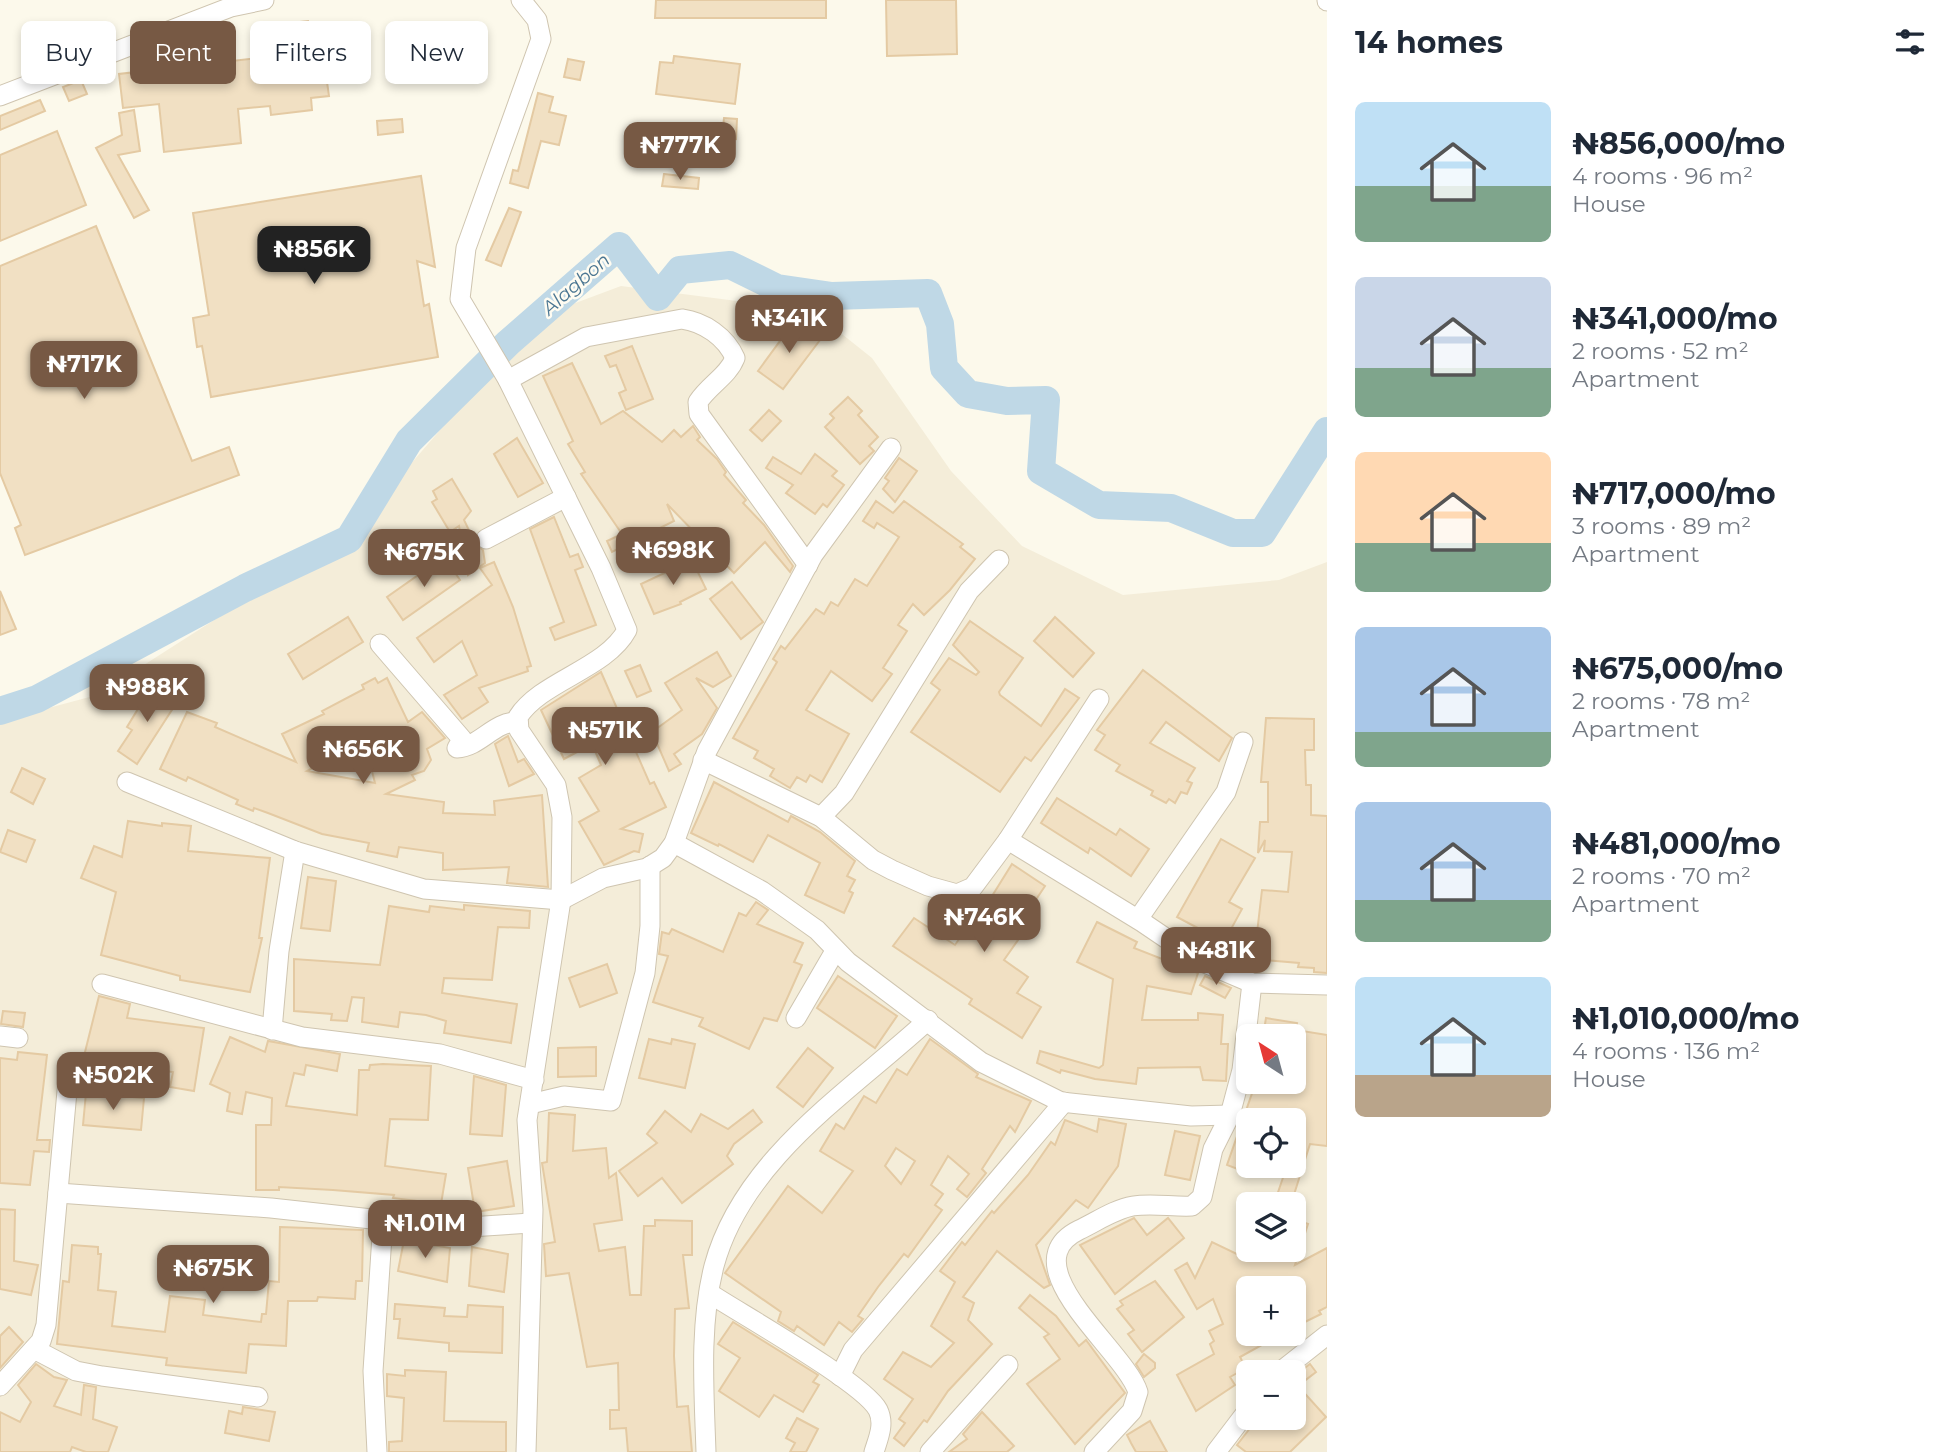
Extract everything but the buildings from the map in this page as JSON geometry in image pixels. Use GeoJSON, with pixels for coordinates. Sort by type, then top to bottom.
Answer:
{"type":"FeatureCollection","features":[{"type":"Feature","properties":{"kind":"street"},"geometry":{"type":"LineString","coordinates":[[0,96],[228,4],[264,0]]}},
{"type":"Feature","properties":{"kind":"street"},"geometry":{"type":"LineString","coordinates":[[521,0],[537,20],[541,38],[537,58],[466,248],[459,281],[460,299],[505,374],[566,497],[626,630],[608,650],[520,712],[518,722],[556,785],[562,817],[561,900],[527,1120],[533,1210],[526,1452]]}},
{"type":"Feature","properties":{"kind":"street"},"geometry":{"type":"LineString","coordinates":[[537,20],[544,0]]}},
{"type":"Feature","properties":{"kind":"street"},"geometry":{"type":"LineString","coordinates":[[505,374],[586,337],[682,319],[697,321],[730,347],[735,358],[731,368],[705,391],[698,402],[699,414],[808,565]]}},
{"type":"Feature","properties":{"kind":"street"},"geometry":{"type":"LineString","coordinates":[[127,782],[295,851],[424,889],[561,900],[603,878],[649,866],[663,858],[674,843],[703,760],[808,565],[891,449]]}},
{"type":"Feature","properties":{"kind":"street"},"geometry":{"type":"LineString","coordinates":[[486,539],[566,497]]}},
{"type":"Feature","properties":{"kind":"street"},"geometry":{"type":"LineString","coordinates":[[821,817],[844,793],[969,591],[999,560]]}},
{"type":"Feature","properties":{"kind":"street"},"geometry":{"type":"LineString","coordinates":[[380,644],[461,739],[457,748],[466,747],[501,724],[518,722]]}},
{"type":"Feature","properties":{"kind":"street"},"geometry":{"type":"LineString","coordinates":[[703,760],[821,817],[873,860],[891,870],[928,886],[957,894],[973,887],[1008,840],[1099,699]]}},
{"type":"Feature","properties":{"kind":"street"},"geometry":{"type":"LineString","coordinates":[[1138,919],[1226,792],[1243,742]]}},
{"type":"Feature","properties":{"kind":"street"},"geometry":{"type":"LineString","coordinates":[[1008,840],[1138,919],[1198,960],[1252,983],[1327,985]]}},
{"type":"Feature","properties":{"kind":"street"},"geometry":{"type":"LineString","coordinates":[[674,843],[762,891],[817,930],[835,951],[981,1062],[1064,1102],[1191,1116],[1230,1115]]}},
{"type":"Feature","properties":{"kind":"street"},"geometry":{"type":"LineString","coordinates":[[272,1030],[279,951],[295,851]]}},
{"type":"Feature","properties":{"kind":"street"},"geometry":{"type":"LineString","coordinates":[[530,1104],[564,1096],[611,1101],[645,974],[650,926],[649,866]]}},
{"type":"Feature","properties":{"kind":"street"},"geometry":{"type":"LineString","coordinates":[[796,1018],[835,951]]}},
{"type":"Feature","properties":{"kind":"street"},"geometry":{"type":"LineString","coordinates":[[1094,1452],[1132,1411],[1138,1392],[1061,1285],[1054,1263],[1056,1252],[1073,1233],[1125,1208],[1195,1205],[1202,1198],[1213,1149],[1230,1115],[1242,1070],[1252,983]]}},
{"type":"Feature","properties":{"kind":"street"},"geometry":{"type":"LineString","coordinates":[[102,984],[302,1037],[440,1054],[534,1080]]}},
{"type":"Feature","properties":{"kind":"street"},"geometry":{"type":"LineString","coordinates":[[706,1452],[704,1375],[709,1293],[715,1264],[730,1226],[765,1169],[788,1141],[928,1020]]}},
{"type":"Feature","properties":{"kind":"street"},"geometry":{"type":"LineString","coordinates":[[0,1387],[41,1341],[46,1325],[68,1080]]}},
{"type":"Feature","properties":{"kind":"street"},"geometry":{"type":"LineString","coordinates":[[839,1376],[853,1350],[1064,1102]]}},
{"type":"Feature","properties":{"kind":"street"},"geometry":{"type":"LineString","coordinates":[[58,1193],[271,1208],[454,1228],[531,1223]]}},
{"type":"Feature","properties":{"kind":"street"},"geometry":{"type":"LineString","coordinates":[[377,1452],[373,1371],[383,1222]]}},
{"type":"Feature","properties":{"kind":"street"},"geometry":{"type":"LineString","coordinates":[[709,1293],[839,1376],[870,1400],[878,1411],[881,1430],[874,1452]]}},
{"type":"Feature","properties":{"kind":"street"},"geometry":{"type":"LineString","coordinates":[[1295,1360],[1327,1335]]}},
{"type":"Feature","properties":{"kind":"street"},"geometry":{"type":"LineString","coordinates":[[34,1349],[76,1371],[258,1397]]}},
{"type":"Feature","properties":{"kind":"street"},"geometry":{"type":"LineString","coordinates":[[930,1452],[1008,1365]]}},
{"type":"Feature","properties":{"kind":"street"},"geometry":{"type":"LineString","coordinates":[[1216,1452],[1236,1426]]}},
{"type":"Feature","properties":{"kind":"shaded area"},"geometry":{"type":"Polygon","coordinates":[[[621,286],[813,311],[872,358],[951,471],[1022,546],[1123,595],[1279,580],[1327,562],[1327,1452],[0,1452],[0,721],[97,695],[272,583],[370,511],[538,317],[621,286]]]}},
{"type":"Feature","properties":{"kind":"waterway","name":"Alagbon"},"geometry":{"type":"LineString","coordinates":[[0,711],[37,699],[245,588],[349,539],[409,441],[508,343],[619,246],[658,297],[680,270],[730,265],[777,288],[832,296],[928,293],[940,324],[944,368],[968,394],[1007,401],[1046,400],[1041,471],[1099,505],[1171,508],[1233,533],[1262,533],[1327,431]]}}]}
